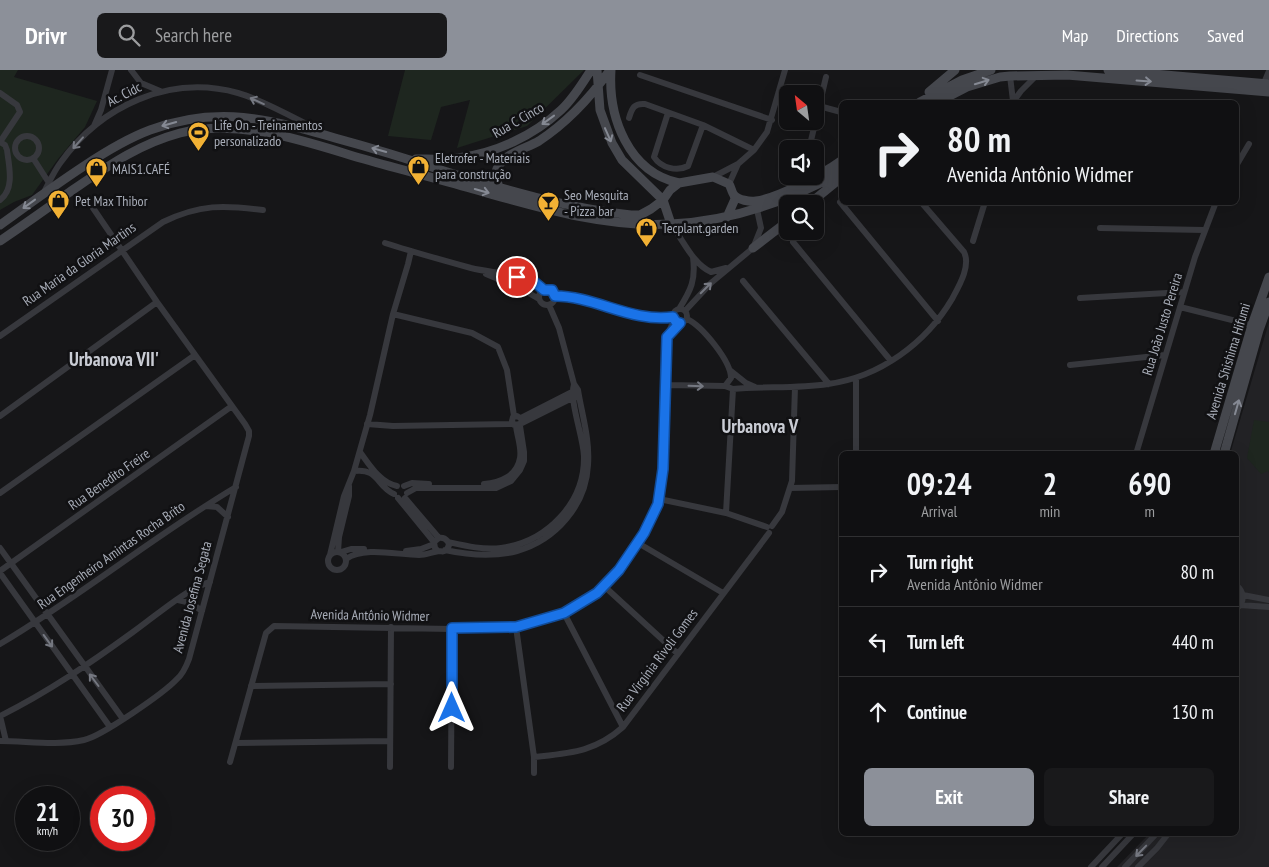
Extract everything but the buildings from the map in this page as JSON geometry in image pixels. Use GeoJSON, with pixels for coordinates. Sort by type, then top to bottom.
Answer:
{"type":"FeatureCollection","features":[{"type":"Feature","properties":{"kind":"street"},"geometry":{"type":"LineString","coordinates":[[93,127],[101,110],[112,70]]}},
{"type":"Feature","properties":{"kind":"street"},"geometry":{"type":"LineString","coordinates":[[132,70],[141,83],[160,91]]}},
{"type":"Feature","properties":{"kind":"street","name":"Rua C Cinco"},"geometry":{"type":"LineString","coordinates":[[409,159],[457,158],[494,150],[511,143],[560,111],[574,95],[591,70]]}},
{"type":"Feature","properties":{"kind":"street"},"geometry":{"type":"LineString","coordinates":[[597,70],[600,110],[609,135],[622,160],[650,193],[651,209]]}},
{"type":"Feature","properties":{"kind":"street"},"geometry":{"type":"LineString","coordinates":[[611,70],[611,90],[616,119],[626,141],[640,162],[649,171],[662,178],[679,183],[713,177],[738,164],[754,150],[767,132],[772,120],[785,70]]}},
{"type":"Feature","properties":{"kind":"street","name":"Rua C Cinco"},"geometry":{"type":"LineString","coordinates":[[499,187],[496,171],[500,163],[559,127],[582,106],[611,70]]}},
{"type":"Feature","properties":{"kind":"street"},"geometry":{"type":"LineString","coordinates":[[923,100],[930,91],[955,70]]}},
{"type":"Feature","properties":{"kind":"street"},"geometry":{"type":"LineString","coordinates":[[925,100],[962,80],[991,70]]}},
{"type":"Feature","properties":{"kind":"street"},"geometry":{"type":"LineString","coordinates":[[1108,70],[1118,73],[1269,92]]}},
{"type":"Feature","properties":{"kind":"street"},"geometry":{"type":"LineString","coordinates":[[942,100],[967,87],[1008,73],[1036,76],[1150,72],[1267,84],[1269,71]]}},
{"type":"Feature","properties":{"kind":"street"},"geometry":{"type":"LineString","coordinates":[[1008,73],[1013,100]]}},
{"type":"Feature","properties":{"kind":"street"},"geometry":{"type":"LineString","coordinates":[[640,75],[772,120]]}},
{"type":"Feature","properties":{"kind":"street"},"geometry":{"type":"LineString","coordinates":[[1014,100],[1024,87],[1036,76]]}},
{"type":"Feature","properties":{"kind":"street"},"geometry":{"type":"LineString","coordinates":[[824,85],[826,77]]}},
{"type":"Feature","properties":{"kind":"street","name":"Ac. Cidc"},"geometry":{"type":"LineString","coordinates":[[44,193],[61,162],[93,127],[128,104],[160,91],[198,88],[235,92],[289,115],[332,137]]}},
{"type":"Feature","properties":{"kind":"street"},"geometry":{"type":"LineString","coordinates":[[0,93],[19,108],[19,116],[0,142],[13,147],[20,158],[26,160],[33,158],[39,150],[37,140],[27,135],[20,137],[13,147]]}},
{"type":"Feature","properties":{"kind":"street"},"geometry":{"type":"LineString","coordinates":[[629,118],[631,109],[638,103],[645,104],[703,124],[754,150]]}},
{"type":"Feature","properties":{"kind":"street"},"geometry":{"type":"LineString","coordinates":[[582,106],[600,110]]}},
{"type":"Feature","properties":{"kind":"street"},"geometry":{"type":"LineString","coordinates":[[824,107],[839,111]]}},
{"type":"Feature","properties":{"kind":"street"},"geometry":{"type":"LineString","coordinates":[[668,113],[654,157],[660,164],[674,169],[680,170],[688,166],[703,124]]}},
{"type":"Feature","properties":{"kind":"street"},"geometry":{"type":"LineString","coordinates":[[0,224],[44,193],[127,140],[151,129],[177,122],[219,116],[243,116],[280,122],[499,187],[570,205],[614,213],[640,214],[651,209],[663,200],[670,190],[679,183]]}},
{"type":"Feature","properties":{"kind":"street"},"geometry":{"type":"LineString","coordinates":[[0,200],[9,190],[13,147],[10,128]]}},
{"type":"Feature","properties":{"kind":"street"},"geometry":{"type":"LineString","coordinates":[[0,241],[114,161],[138,148],[182,133],[222,129],[263,132],[300,140],[381,164],[564,213],[616,222],[671,224],[727,217],[818,185],[839,173]]}},
{"type":"Feature","properties":{"kind":"street"},"geometry":{"type":"LineString","coordinates":[[1239,161],[1249,144]]}},
{"type":"Feature","properties":{"kind":"street"},"geometry":{"type":"LineString","coordinates":[[33,158],[50,183]]}},
{"type":"Feature","properties":{"kind":"street"},"geometry":{"type":"LineString","coordinates":[[756,206],[813,178],[839,162]]}},
{"type":"Feature","properties":{"kind":"street"},"geometry":{"type":"LineString","coordinates":[[729,184],[738,164]]}},
{"type":"Feature","properties":{"kind":"street"},"geometry":{"type":"LineString","coordinates":[[638,177],[663,200],[671,224],[684,241],[693,258],[702,267],[711,272],[729,268]]}},
{"type":"Feature","properties":{"kind":"street"},"geometry":{"type":"LineString","coordinates":[[713,177],[729,184],[734,195],[735,199],[727,217]]}},
{"type":"Feature","properties":{"kind":"street"},"geometry":{"type":"LineString","coordinates":[[820,195],[839,180]]}},
{"type":"Feature","properties":{"kind":"street"},"geometry":{"type":"LineString","coordinates":[[734,195],[756,206],[761,228],[753,248]]}},
{"type":"Feature","properties":{"kind":"street"},"geometry":{"type":"LineString","coordinates":[[842,205],[938,321]]}},
{"type":"Feature","properties":{"kind":"street"},"geometry":{"type":"LineString","coordinates":[[667,385],[756,388],[829,384],[856,378],[891,361],[916,343],[938,321],[962,279],[966,262],[965,255],[923,205]]}},
{"type":"Feature","properties":{"kind":"street"},"geometry":{"type":"LineString","coordinates":[[974,241],[984,205]]}},
{"type":"Feature","properties":{"kind":"street","name":"Rua João Justo Pereira"},"geometry":{"type":"LineString","coordinates":[[1137,451],[1184,292],[1204,230],[1215,205]]}},
{"type":"Feature","properties":{"kind":"street","name":"Rua Maria da Gloria Martins"},"geometry":{"type":"LineString","coordinates":[[0,336],[163,222],[195,209],[230,206],[263,210]]}},
{"type":"Feature","properties":{"kind":"street"},"geometry":{"type":"LineString","coordinates":[[93,208],[157,302],[232,406]]}},
{"type":"Feature","properties":{"kind":"street"},"geometry":{"type":"LineString","coordinates":[[684,313],[703,290],[779,228]]}},
{"type":"Feature","properties":{"kind":"street"},"geometry":{"type":"LineString","coordinates":[[1100,228],[1204,230]]}},
{"type":"Feature","properties":{"kind":"street"},"geometry":{"type":"LineString","coordinates":[[792,242],[891,361]]}},
{"type":"Feature","properties":{"kind":"street"},"geometry":{"type":"LineString","coordinates":[[385,243],[474,268],[528,279],[537,283],[544,290],[552,290],[555,296],[554,302],[548,305],[542,304],[539,299],[510,283],[474,268]]}},
{"type":"Feature","properties":{"kind":"street"},"geometry":{"type":"LineString","coordinates":[[410,251],[360,452],[344,496],[330,555],[328,564],[335,570],[344,568],[346,559],[352,555],[364,552],[421,555],[442,551],[483,555],[516,551],[547,537],[570,515],[581,497],[587,479],[587,435],[562,337],[548,305]]}},
{"type":"Feature","properties":{"kind":"street"},"geometry":{"type":"LineString","coordinates":[[667,337],[680,323],[684,322],[684,313],[693,283],[693,258]]}},
{"type":"Feature","properties":{"kind":"street","name":"Avenida Shishima Hifumi"},"geometry":{"type":"LineString","coordinates":[[1215,451],[1252,325],[1269,277]]}},
{"type":"Feature","properties":{"kind":"street"},"geometry":{"type":"LineString","coordinates":[[743,281],[829,384]]}},
{"type":"Feature","properties":{"kind":"street"},"geometry":{"type":"LineString","coordinates":[[539,299],[540,294],[544,290]]}},
{"type":"Feature","properties":{"kind":"street"},"geometry":{"type":"LineString","coordinates":[[1080,298],[1184,292]]}},
{"type":"Feature","properties":{"kind":"street"},"geometry":{"type":"LineString","coordinates":[[555,296],[571,297],[652,317],[673,318],[680,323]]}},
{"type":"Feature","properties":{"kind":"street"},"geometry":{"type":"LineString","coordinates":[[0,416],[157,302]]}},
{"type":"Feature","properties":{"kind":"street","name":"Avenida Shishima Hifumi"},"geometry":{"type":"LineString","coordinates":[[1225,451],[1259,330],[1269,302]]}},
{"type":"Feature","properties":{"kind":"street"},"geometry":{"type":"LineString","coordinates":[[1180,307],[1252,325]]}},
{"type":"Feature","properties":{"kind":"street","name":"Avenida Antônio Widmer"},"geometry":{"type":"LineString","coordinates":[[230,762],[266,633],[274,626],[516,627],[564,613],[597,593],[619,570],[638,543],[659,499],[663,469],[667,337],[674,312],[684,313]]}},
{"type":"Feature","properties":{"kind":"street"},"geometry":{"type":"LineString","coordinates":[[684,313],[699,327],[723,357],[731,371],[756,388]]}},
{"type":"Feature","properties":{"kind":"street"},"geometry":{"type":"LineString","coordinates":[[354,471],[364,470],[371,473],[388,491],[401,496],[416,488],[496,488],[511,481],[520,470],[524,461],[507,370],[498,347],[472,333],[393,314]]}},
{"type":"Feature","properties":{"kind":"street"},"geometry":{"type":"LineString","coordinates":[[0,493],[195,355]]}},
{"type":"Feature","properties":{"kind":"street"},"geometry":{"type":"LineString","coordinates":[[1070,365],[1165,355]]}},
{"type":"Feature","properties":{"kind":"street"},"geometry":{"type":"LineString","coordinates":[[726,513],[731,371]]}},
{"type":"Feature","properties":{"kind":"street"},"geometry":{"type":"LineString","coordinates":[[856,378],[856,451]]}},
{"type":"Feature","properties":{"kind":"street","name":"Rua Virgínia Rivoli Gomes"},"geometry":{"type":"LineString","coordinates":[[534,757],[569,753],[595,746],[609,739],[623,727],[782,512],[790,488],[795,387]]}},
{"type":"Feature","properties":{"kind":"street"},"geometry":{"type":"LineString","coordinates":[[367,424],[392,426],[518,422],[575,392]]}},
{"type":"Feature","properties":{"kind":"street"},"geometry":{"type":"LineString","coordinates":[[330,555],[351,549],[409,551],[421,549],[445,538],[448,542],[490,549],[517,545],[542,533],[562,516],[579,486],[583,468],[582,442],[575,392]]}},
{"type":"Feature","properties":{"kind":"street","name":"Avenida Josefina Segata"},"geometry":{"type":"LineString","coordinates":[[3,741],[64,742],[96,736],[166,688],[182,674],[210,582],[249,436],[248,428],[232,406]]}},
{"type":"Feature","properties":{"kind":"street","name":"Rua Benedito Freire"},"geometry":{"type":"LineString","coordinates":[[0,572],[232,406]]}},
{"type":"Feature","properties":{"kind":"street"},"geometry":{"type":"LineString","coordinates":[[442,551],[435,548],[435,541],[394,489],[412,483],[491,483],[507,478],[512,473],[520,456],[518,422]]}},
{"type":"Feature","properties":{"kind":"street"},"geometry":{"type":"LineString","coordinates":[[360,452],[378,475],[387,482],[407,489],[401,496]]}},
{"type":"Feature","properties":{"kind":"street"},"geometry":{"type":"LineString","coordinates":[[346,559],[340,552],[339,537],[349,496],[349,486]]}},
{"type":"Feature","properties":{"kind":"street","name":"Rua Engenheiro Amintas Rocha Brito"},"geometry":{"type":"LineString","coordinates":[[0,644],[35,623],[205,506],[236,487]]}},
{"type":"Feature","properties":{"kind":"street"},"geometry":{"type":"LineString","coordinates":[[790,488],[839,487]]}},
{"type":"Feature","properties":{"kind":"street"},"geometry":{"type":"LineString","coordinates":[[659,499],[726,513],[769,529]]}},
{"type":"Feature","properties":{"kind":"street"},"geometry":{"type":"LineString","coordinates":[[205,506],[217,507],[228,517]]}},
{"type":"Feature","properties":{"kind":"street"},"geometry":{"type":"LineString","coordinates":[[442,551],[448,547],[448,542]]}},
{"type":"Feature","properties":{"kind":"street"},"geometry":{"type":"LineString","coordinates":[[638,543],[723,593]]}},
{"type":"Feature","properties":{"kind":"street"},"geometry":{"type":"LineString","coordinates":[[0,548],[123,719]]}},
{"type":"Feature","properties":{"kind":"street"},"geometry":{"type":"LineString","coordinates":[[0,572],[110,727]]}},
{"type":"Feature","properties":{"kind":"street"},"geometry":{"type":"LineString","coordinates":[[3,741],[0,716],[38,697],[73,675],[200,585],[210,582]]}},
{"type":"Feature","properties":{"kind":"street"},"geometry":{"type":"LineString","coordinates":[[604,586],[678,654]]}},
{"type":"Feature","properties":{"kind":"street"},"geometry":{"type":"LineString","coordinates":[[1239,589],[1243,595],[1269,600]]}},
{"type":"Feature","properties":{"kind":"street"},"geometry":{"type":"LineString","coordinates":[[1239,605],[1243,595]]}},
{"type":"Feature","properties":{"kind":"street"},"geometry":{"type":"LineString","coordinates":[[178,600],[192,603],[202,610]]}},
{"type":"Feature","properties":{"kind":"street"},"geometry":{"type":"LineString","coordinates":[[1239,607],[1269,607]]}},
{"type":"Feature","properties":{"kind":"street"},"geometry":{"type":"LineString","coordinates":[[564,613],[623,727]]}},
{"type":"Feature","properties":{"kind":"street"},"geometry":{"type":"LineString","coordinates":[[390,767],[391,627]]}},
{"type":"Feature","properties":{"kind":"street"},"geometry":{"type":"LineString","coordinates":[[516,627],[534,757],[534,773]]}},
{"type":"Feature","properties":{"kind":"street"},"geometry":{"type":"LineString","coordinates":[[451,767],[452,628]]}},
{"type":"Feature","properties":{"kind":"street"},"geometry":{"type":"LineString","coordinates":[[251,686],[391,684]]}},
{"type":"Feature","properties":{"kind":"street"},"geometry":{"type":"LineString","coordinates":[[236,743],[390,741]]}},
{"type":"Feature","properties":{"kind":"street"},"geometry":{"type":"LineString","coordinates":[[1091,867],[1120,836]]}},
{"type":"Feature","properties":{"kind":"street"},"geometry":{"type":"LineString","coordinates":[[1102,867],[1131,836]]}},
{"type":"Feature","properties":{"kind":"street"},"geometry":{"type":"LineString","coordinates":[[1125,867],[1154,836]]}},
{"type":"Feature","properties":{"kind":"street"},"geometry":{"type":"LineString","coordinates":[[1138,867],[1166,836]]}},
{"type":"Feature","properties":{"kind":"shaded area"},"geometry":{"type":"Polygon","coordinates":[[[0,70],[18,70],[14,77],[97,101],[85,127],[58,159],[32,195],[0,210],[0,70]]]}},
{"type":"Feature","properties":{"kind":"shaded area"},"geometry":{"type":"Polygon","coordinates":[[[405,70],[584,70],[527,126],[457,148],[470,100],[441,107],[431,140],[388,136],[405,70]]]}},
{"type":"Feature","properties":{"kind":"shaded area"},"geometry":{"type":"Polygon","coordinates":[[[1269,322],[1269,867],[1117,867],[1147,836],[1239,836],[1239,451],[1231,451],[1269,322]]]}},
{"type":"Feature","properties":{"kind":"shaded area"},"geometry":{"type":"Polygon","coordinates":[[[1254,420],[1269,422],[1269,473],[1268,471],[1261,474],[1247,458],[1254,420]]]}},
{"type":"Feature","properties":{"kind":"place","name":"Life On - Treinamentos personalizado"},"geometry":{"type":"Point","coordinates":[198,152]}},
{"type":"Feature","properties":{"kind":"place","name":"Eletrofer - Materiais para construção"},"geometry":{"type":"Point","coordinates":[419,185]}},
{"type":"Feature","properties":{"kind":"place","name":"MAIS1.CAFÉ"},"geometry":{"type":"Point","coordinates":[96,188]}},
{"type":"Feature","properties":{"kind":"place","name":"Pet Max Thibor"},"geometry":{"type":"Point","coordinates":[59,220]}},
{"type":"Feature","properties":{"kind":"place","name":"Seo Mesquita - Pizza bar"},"geometry":{"type":"Point","coordinates":[548,222]}},
{"type":"Feature","properties":{"kind":"place","name":"Tecplant.garden"},"geometry":{"type":"Point","coordinates":[646,247]}},
{"type":"Feature","properties":{"kind":"district","name":"Urbanova VII'"},"geometry":{"type":"Point","coordinates":[114,359]}},
{"type":"Feature","properties":{"kind":"district","name":"Urbanova V"},"geometry":{"type":"Point","coordinates":[760,426]}},
{"type":"Feature","properties":{"kind":"route"},"geometry":{"type":"LineString","coordinates":[[452,708],[452,628],[523,626],[564,613],[581,604],[597,593],[619,570],[644,533],[659,499],[663,469],[667,337],[680,323],[676,322],[673,317],[652,317],[571,297],[555,296],[552,290],[544,290],[532,280],[517,277]]}}]}
